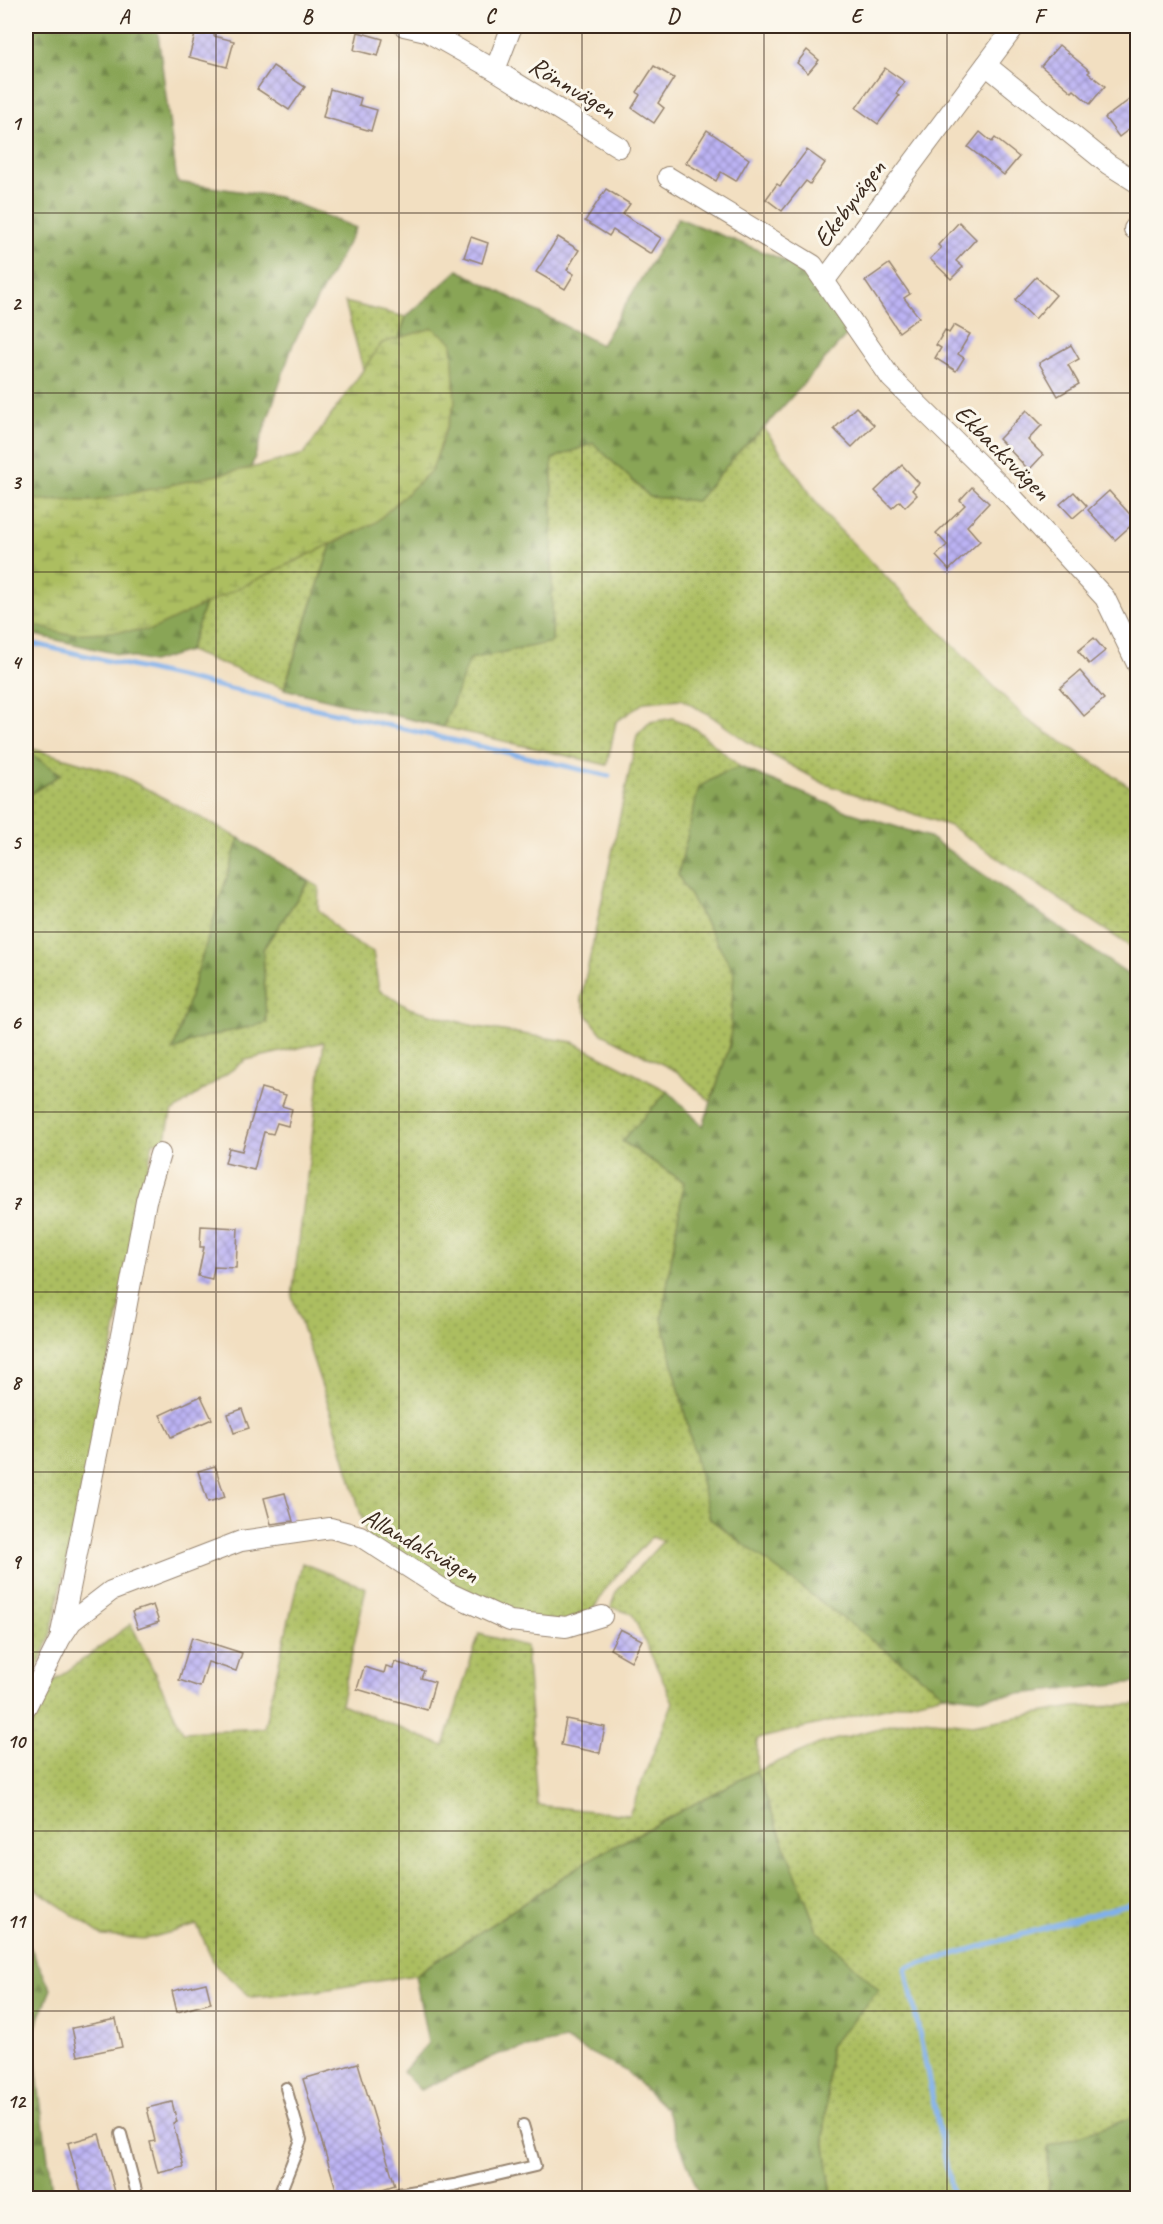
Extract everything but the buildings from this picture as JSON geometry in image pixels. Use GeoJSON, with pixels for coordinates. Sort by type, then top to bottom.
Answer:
{"type":"FeatureCollection","features":[{"type":"Feature","properties":{"kind":"street","name":"Rönnvägen"},"geometry":{"type":"LineString","coordinates":[[404,26],[426,31],[495,70],[619,147]]}},
{"type":"Feature","properties":{"kind":"street"},"geometry":{"type":"LineString","coordinates":[[495,70],[512,26]]}},
{"type":"Feature","properties":{"kind":"street","name":"Ekebyvägen"},"geometry":{"type":"LineString","coordinates":[[668,177],[813,265],[825,280],[1015,26]]}},
{"type":"Feature","properties":{"kind":"street"},"geometry":{"type":"LineString","coordinates":[[986,66],[1108,164],[1137,183]]}},
{"type":"Feature","properties":{"kind":"street","name":"Ekbacksvägen"},"geometry":{"type":"LineString","coordinates":[[825,280],[891,378],[1014,499],[1105,598],[1137,666]]}},
{"type":"Feature","properties":{"kind":"street","name":"Allandalsvägen"},"geometry":{"type":"LineString","coordinates":[[60,1639],[146,1201],[160,1154]]}},
{"type":"Feature","properties":{"kind":"street","name":"Allandalsvägen"},"geometry":{"type":"LineString","coordinates":[[26,1707],[60,1639],[72,1622],[111,1591],[241,1540],[330,1528],[360,1536],[447,1592],[510,1621],[566,1627],[602,1616]]}},
{"type":"Feature","properties":{"kind":"lane"},"geometry":{"type":"LineString","coordinates":[[278,2199],[301,2140],[286,2088]]}},
{"type":"Feature","properties":{"kind":"lane"},"geometry":{"type":"LineString","coordinates":[[389,2199],[398,2194],[454,2185],[535,2166],[524,2125]]}},
{"type":"Feature","properties":{"kind":"lane"},"geometry":{"type":"LineString","coordinates":[[121,2134],[138,2199]]}},
{"type":"Feature","properties":{"kind":"green space"},"geometry":{"type":"Polygon","coordinates":[[[26,26],[157,26],[177,182],[279,197],[356,228],[293,344],[189,651],[152,662],[26,633],[26,26]]]}},
{"type":"Feature","properties":{"kind":"green space"},"geometry":{"type":"Polygon","coordinates":[[[973,26],[998,26],[990,38],[973,26]]]}},
{"type":"Feature","properties":{"kind":"green space"},"geometry":{"type":"Polygon","coordinates":[[[678,218],[789,262],[808,273],[851,330],[764,428],[740,450],[697,501],[650,497],[593,443],[552,459],[552,642],[470,659],[443,727],[284,689],[406,317],[458,270],[601,345],[678,218]]]}},
{"type":"Feature","properties":{"kind":"green space"},"geometry":{"type":"Polygon","coordinates":[[[345,302],[406,317],[284,688],[189,651],[247,476],[285,485],[366,380],[345,302]]]}},
{"type":"Feature","properties":{"kind":"green space"},"geometry":{"type":"Polygon","coordinates":[[[433,328],[452,342],[455,403],[432,470],[375,523],[151,630],[65,634],[26,623],[26,500],[95,501],[259,466],[304,454],[382,343],[433,328]]]}},
{"type":"Feature","properties":{"kind":"green space"},"geometry":{"type":"Polygon","coordinates":[[[764,428],[826,516],[1026,719],[1137,791],[1137,951],[950,826],[825,784],[748,742],[708,714],[681,699],[645,702],[616,722],[607,765],[443,727],[469,659],[552,642],[551,459],[593,443],[650,497],[740,450],[764,428]]]}},
{"type":"Feature","properties":{"kind":"green space"},"geometry":{"type":"Polygon","coordinates":[[[673,718],[696,729],[740,767],[721,774],[678,875],[734,972],[730,1045],[711,1102],[676,1071],[602,1034],[588,1016],[581,999],[637,735],[650,722],[673,718]]]}},
{"type":"Feature","properties":{"kind":"green space"},"geometry":{"type":"Polygon","coordinates":[[[26,747],[117,773],[239,838],[174,1050],[196,1039],[266,1023],[263,949],[309,881],[319,887],[318,909],[344,936],[373,952],[379,990],[409,1008],[478,1027],[573,1042],[668,1091],[622,1141],[684,1182],[662,1318],[710,1518],[944,1694],[757,1739],[757,1771],[819,1744],[913,1719],[972,1725],[1074,1707],[1137,1704],[1137,2116],[1048,2147],[1048,2198],[832,2198],[824,2138],[830,2046],[878,1990],[817,1930],[756,1771],[589,1860],[415,1975],[317,1991],[251,1997],[215,1965],[197,1925],[146,1939],[103,1936],[26,1882],[26,1736],[54,1681],[131,1624],[183,1732],[264,1728],[302,1563],[366,1588],[341,1704],[444,1746],[479,1634],[526,1646],[537,1805],[629,1815],[673,1702],[632,1614],[611,1607],[616,1592],[663,1541],[652,1537],[607,1586],[593,1611],[565,1622],[511,1616],[368,1539],[335,1425],[292,1297],[324,1042],[246,1060],[171,1113],[165,1142],[153,1142],[50,1638],[38,1666],[26,1661],[26,797],[60,774],[26,751],[26,747]]]}},
{"type":"Feature","properties":{"kind":"green space"},"geometry":{"type":"Polygon","coordinates":[[[26,751],[61,774],[26,797],[26,751]]]}},
{"type":"Feature","properties":{"kind":"green space"},"geometry":{"type":"Polygon","coordinates":[[[740,767],[846,811],[929,837],[1137,979],[1137,1682],[978,1698],[944,1694],[710,1519],[662,1318],[684,1182],[622,1141],[668,1091],[703,1126],[730,1045],[734,972],[678,875],[699,787],[721,774],[740,767]]]}},
{"type":"Feature","properties":{"kind":"green space"},"geometry":{"type":"Polygon","coordinates":[[[239,838],[309,881],[263,949],[266,1023],[196,1039],[173,1051],[239,838]]]}},
{"type":"Feature","properties":{"kind":"green space"},"geometry":{"type":"Polygon","coordinates":[[[756,1771],[817,1930],[879,1990],[830,2046],[824,2138],[832,2198],[701,2198],[666,2109],[626,2071],[565,2040],[499,2054],[420,2090],[403,2072],[428,2043],[415,1975],[589,1860],[756,1771]]]}},
{"type":"Feature","properties":{"kind":"green space"},"geometry":{"type":"Polygon","coordinates":[[[26,1939],[51,1989],[32,2036],[53,2198],[26,2198],[26,1939]]]}},
{"type":"Feature","properties":{"kind":"green space"},"geometry":{"type":"Polygon","coordinates":[[[1137,2116],[1137,2198],[1048,2198],[1048,2147],[1137,2116]]]}},
{"type":"Feature","properties":{"kind":"waterway"},"geometry":{"type":"LineString","coordinates":[[26,642],[609,776]]}},
{"type":"Feature","properties":{"kind":"waterway"},"geometry":{"type":"LineString","coordinates":[[953,2198],[906,1968],[1138,1901]]}}]}
